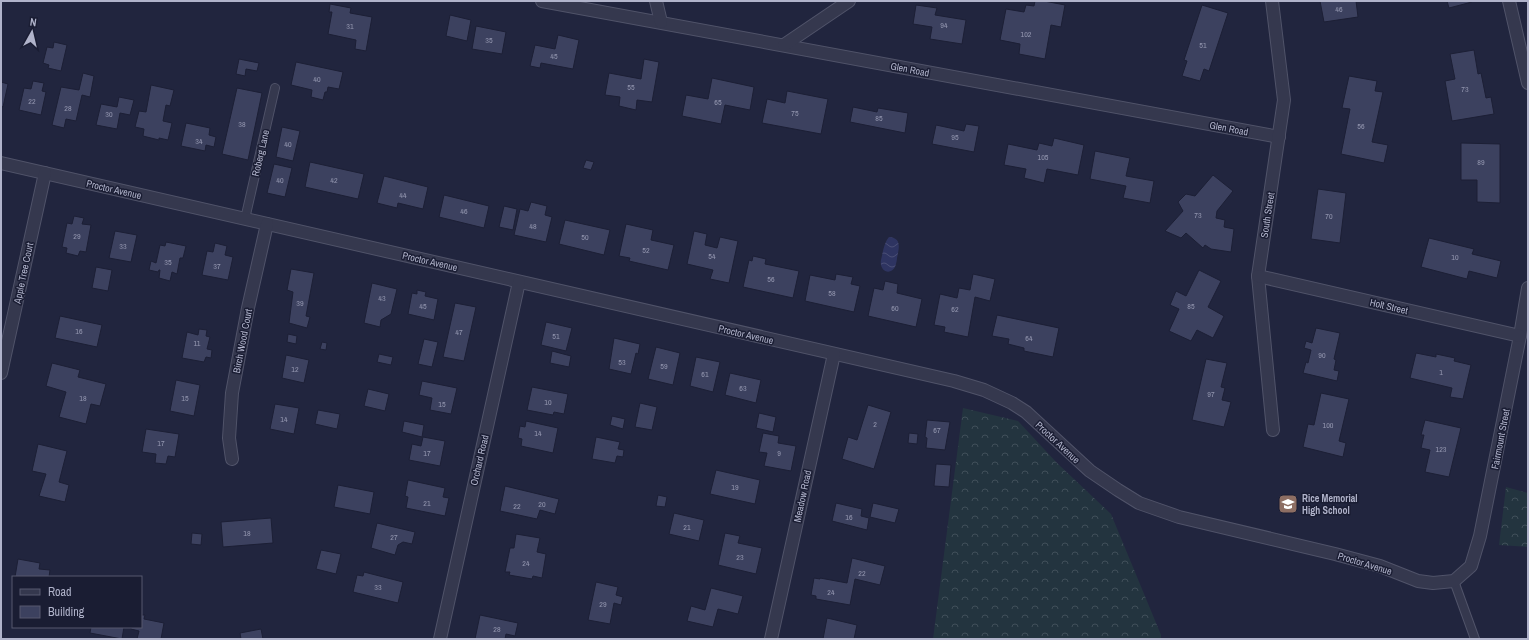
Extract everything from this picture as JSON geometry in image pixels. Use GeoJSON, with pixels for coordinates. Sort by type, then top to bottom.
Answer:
{"type":"FeatureCollection","features":[{"type":"Feature","properties":{"kind":"street","name":"Glen Road"},"geometry":{"type":"LineString","coordinates":[[542,1],[1279,137]]}},
{"type":"Feature","properties":{"kind":"street"},"geometry":{"type":"LineString","coordinates":[[656,1],[661,22]]}},
{"type":"Feature","properties":{"kind":"street"},"geometry":{"type":"LineString","coordinates":[[784,45],[849,1]]}},
{"type":"Feature","properties":{"kind":"street","name":"South Street"},"geometry":{"type":"LineString","coordinates":[[1272,1],[1284,100],[1258,276],[1273,430]]}},
{"type":"Feature","properties":{"kind":"street"},"geometry":{"type":"LineString","coordinates":[[1509,1],[1528,83]]}},
{"type":"Feature","properties":{"kind":"street","name":"Proctor Avenue"},"geometry":{"type":"LineString","coordinates":[[1,163],[954,381],[998,396],[1026,412],[1090,471],[1118,490],[1146,505],[1179,517],[1380,566],[1418,581],[1433,584],[1454,581]]}},
{"type":"Feature","properties":{"kind":"street","name":"Apple Tree Court"},"geometry":{"type":"LineString","coordinates":[[1,373],[45,173]]}},
{"type":"Feature","properties":{"kind":"street","name":"Birch Wood Court"},"geometry":{"type":"LineString","coordinates":[[232,459],[229,438],[232,393],[248,308],[267,224]]}},
{"type":"Feature","properties":{"kind":"street","name":"Holt Street"},"geometry":{"type":"LineString","coordinates":[[1258,276],[1520,336]]}},
{"type":"Feature","properties":{"kind":"street","name":"Orchard Road"},"geometry":{"type":"LineString","coordinates":[[440,639],[519,282]]}},
{"type":"Feature","properties":{"kind":"street","name":"Fairmount Street"},"geometry":{"type":"LineString","coordinates":[[1454,581],[1471,566],[1480,536],[1520,336],[1528,288]]}},
{"type":"Feature","properties":{"kind":"street","name":"Meadow Road"},"geometry":{"type":"LineString","coordinates":[[771,639],[834,354]]}},
{"type":"Feature","properties":{"kind":"lane","name":"Roberg Lane"},"geometry":{"type":"LineString","coordinates":[[245,219],[275,88]]}},
{"type":"Feature","properties":{"kind":"lane"},"geometry":{"type":"LineString","coordinates":[[1454,581],[1475,639]]}},
{"type":"Feature","properties":{"kind":"green space"},"geometry":{"type":"Polygon","coordinates":[[[963,408],[1018,421],[1057,463],[1111,514],[1161,635],[1161,639],[933,639],[963,408]]]}},
{"type":"Feature","properties":{"kind":"green space"},"geometry":{"type":"Polygon","coordinates":[[[1506,487],[1528,493],[1528,547],[1499,545],[1506,487]]]}},
{"type":"Feature","properties":{"kind":"water"},"geometry":{"type":"Polygon","coordinates":[[[889,237],[898,241],[899,247],[895,267],[893,270],[888,272],[883,269],[881,260],[889,237]]]}},
{"type":"Feature","properties":{"kind":"building"},"geometry":{"type":"Polygon","coordinates":[[[1035,1],[1065,5],[1061,27],[1051,25],[1045,59],[1019,54],[1020,44],[1000,40],[1006,9],[1024,12],[1026,5],[1034,6],[1035,1]]]}},
{"type":"Feature","properties":{"kind":"building"},"geometry":{"type":"Polygon","coordinates":[[[1320,1],[1356,1],[1358,17],[1324,22],[1320,1]]]}},
{"type":"Feature","properties":{"kind":"building"},"geometry":{"type":"Polygon","coordinates":[[[1447,1],[1472,1],[1472,2],[1449,8],[1447,1]]]}},
{"type":"Feature","properties":{"kind":"building"},"geometry":{"type":"Polygon","coordinates":[[[330,4],[351,8],[350,13],[372,17],[366,51],[355,49],[356,40],[328,34],[332,12],[329,12],[330,4]]]}},
{"type":"Feature","properties":{"kind":"building"},"geometry":{"type":"Polygon","coordinates":[[[916,5],[937,8],[935,15],[966,20],[962,44],[930,39],[932,27],[913,24],[916,5]]]}},
{"type":"Feature","properties":{"kind":"building"},"geometry":{"type":"Polygon","coordinates":[[[1202,5],[1228,13],[1209,71],[1204,69],[1200,81],[1182,76],[1187,61],[1184,60],[1202,5]]]}},
{"type":"Feature","properties":{"kind":"building"},"geometry":{"type":"Polygon","coordinates":[[[450,15],[471,20],[467,41],[446,36],[450,15]]]}},
{"type":"Feature","properties":{"kind":"building"},"geometry":{"type":"Polygon","coordinates":[[[476,26],[506,32],[502,54],[472,49],[476,26]]]}},
{"type":"Feature","properties":{"kind":"building"},"geometry":{"type":"Polygon","coordinates":[[[558,35],[579,40],[573,69],[541,63],[540,68],[530,66],[535,45],[555,49],[558,35]]]}},
{"type":"Feature","properties":{"kind":"building"},"geometry":{"type":"Polygon","coordinates":[[[54,42],[67,45],[61,71],[48,68],[49,65],[43,63],[47,47],[53,48],[54,42]]]}},
{"type":"Feature","properties":{"kind":"building"},"geometry":{"type":"Polygon","coordinates":[[[1474,50],[1478,74],[1481,73],[1486,98],[1491,97],[1494,114],[1452,121],[1445,81],[1455,79],[1450,54],[1474,50]]]}},
{"type":"Feature","properties":{"kind":"building"},"geometry":{"type":"Polygon","coordinates":[[[239,59],[259,63],[257,71],[246,69],[245,76],[236,74],[239,59]]]}},
{"type":"Feature","properties":{"kind":"building"},"geometry":{"type":"Polygon","coordinates":[[[644,59],[659,62],[652,102],[637,100],[636,110],[619,106],[620,97],[605,95],[609,73],[641,79],[644,59]]]}},
{"type":"Feature","properties":{"kind":"building"},"geometry":{"type":"Polygon","coordinates":[[[296,62],[343,72],[339,89],[328,87],[323,100],[311,97],[312,90],[291,85],[296,62]]]}},
{"type":"Feature","properties":{"kind":"building"},"geometry":{"type":"Polygon","coordinates":[[[83,73],[94,76],[90,97],[82,95],[76,121],[66,119],[64,128],[52,125],[61,87],[79,90],[83,73]]]}},
{"type":"Feature","properties":{"kind":"building"},"geometry":{"type":"Polygon","coordinates":[[[1349,76],[1377,81],[1375,91],[1383,92],[1372,142],[1388,145],[1384,163],[1341,154],[1350,109],[1342,108],[1349,76]]]}},
{"type":"Feature","properties":{"kind":"building"},"geometry":{"type":"Polygon","coordinates":[[[712,78],[754,87],[750,110],[725,105],[721,124],[682,116],[686,95],[708,99],[712,78]]]}},
{"type":"Feature","properties":{"kind":"building"},"geometry":{"type":"Polygon","coordinates":[[[33,81],[44,83],[42,91],[46,92],[41,115],[19,110],[24,88],[31,89],[33,81]]]}},
{"type":"Feature","properties":{"kind":"building"},"geometry":{"type":"Polygon","coordinates":[[[1,82],[8,84],[3,107],[1,106],[1,82]]]}},
{"type":"Feature","properties":{"kind":"building"},"geometry":{"type":"Polygon","coordinates":[[[151,85],[174,90],[170,106],[166,105],[163,121],[172,123],[168,140],[159,138],[159,140],[143,136],[144,129],[135,127],[139,111],[146,112],[151,85]]]}},
{"type":"Feature","properties":{"kind":"building"},"geometry":{"type":"Polygon","coordinates":[[[237,88],[262,93],[248,160],[222,154],[237,88]]]}},
{"type":"Feature","properties":{"kind":"building"},"geometry":{"type":"Polygon","coordinates":[[[787,91],[828,99],[821,134],[762,123],[767,99],[785,103],[787,91]]]}},
{"type":"Feature","properties":{"kind":"building"},"geometry":{"type":"Polygon","coordinates":[[[119,97],[134,100],[130,115],[120,113],[117,129],[96,125],[101,104],[117,107],[119,97]]]}},
{"type":"Feature","properties":{"kind":"building"},"geometry":{"type":"Polygon","coordinates":[[[853,107],[877,112],[878,108],[908,113],[905,133],[850,122],[853,107]]]}},
{"type":"Feature","properties":{"kind":"building"},"geometry":{"type":"Polygon","coordinates":[[[186,123],[210,128],[209,135],[216,137],[214,147],[206,145],[205,151],[181,146],[186,123]]]}},
{"type":"Feature","properties":{"kind":"building"},"geometry":{"type":"Polygon","coordinates":[[[966,124],[979,126],[974,152],[932,144],[936,125],[964,131],[966,124]]]}},
{"type":"Feature","properties":{"kind":"building"},"geometry":{"type":"Polygon","coordinates":[[[282,127],[300,131],[293,161],[276,157],[282,127]]]}},
{"type":"Feature","properties":{"kind":"building"},"geometry":{"type":"Polygon","coordinates":[[[1054,138],[1084,145],[1078,175],[1047,169],[1044,183],[1024,178],[1026,169],[1004,165],[1008,144],[1037,150],[1039,143],[1052,146],[1054,138]]]}},
{"type":"Feature","properties":{"kind":"building"},"geometry":{"type":"Polygon","coordinates":[[[1461,143],[1500,144],[1500,203],[1477,202],[1477,180],[1461,180],[1461,143]]]}},
{"type":"Feature","properties":{"kind":"building"},"geometry":{"type":"Polygon","coordinates":[[[1095,151],[1130,158],[1126,176],[1154,181],[1150,203],[1123,198],[1126,186],[1090,179],[1095,151]]]}},
{"type":"Feature","properties":{"kind":"building"},"geometry":{"type":"Polygon","coordinates":[[[586,160],[594,162],[591,170],[583,168],[586,160]]]}},
{"type":"Feature","properties":{"kind":"building"},"geometry":{"type":"Polygon","coordinates":[[[310,162],[364,174],[358,199],[305,187],[310,162]]]}},
{"type":"Feature","properties":{"kind":"building"},"geometry":{"type":"Polygon","coordinates":[[[274,164],[292,168],[285,197],[267,193],[274,164]]]}},
{"type":"Feature","properties":{"kind":"building"},"geometry":{"type":"Polygon","coordinates":[[[1213,175],[1233,191],[1217,211],[1216,218],[1225,220],[1224,227],[1234,229],[1231,252],[1211,249],[1205,245],[1203,248],[1186,233],[1181,238],[1165,231],[1183,211],[1178,202],[1186,194],[1195,196],[1213,175]]]}},
{"type":"Feature","properties":{"kind":"building"},"geometry":{"type":"Polygon","coordinates":[[[384,176],[428,187],[423,209],[398,203],[397,208],[377,203],[384,176]]]}},
{"type":"Feature","properties":{"kind":"building"},"geometry":{"type":"Polygon","coordinates":[[[1318,189],[1346,193],[1340,243],[1311,239],[1318,189]]]}},
{"type":"Feature","properties":{"kind":"building"},"geometry":{"type":"Polygon","coordinates":[[[444,195],[489,206],[484,228],[439,217],[444,195]]]}},
{"type":"Feature","properties":{"kind":"building"},"geometry":{"type":"Polygon","coordinates":[[[531,202],[547,206],[545,215],[552,217],[546,242],[514,235],[520,209],[528,211],[531,202]]]}},
{"type":"Feature","properties":{"kind":"building"},"geometry":{"type":"Polygon","coordinates":[[[504,206],[517,209],[513,230],[499,227],[504,206]]]}},
{"type":"Feature","properties":{"kind":"building"},"geometry":{"type":"Polygon","coordinates":[[[74,216],[84,218],[82,224],[91,225],[86,252],[80,251],[78,256],[66,253],[67,248],[62,247],[67,223],[72,224],[74,216]]]}},
{"type":"Feature","properties":{"kind":"building"},"geometry":{"type":"Polygon","coordinates":[[[565,220],[610,230],[604,255],[559,244],[565,220]]]}},
{"type":"Feature","properties":{"kind":"building"},"geometry":{"type":"Polygon","coordinates":[[[626,224],[653,230],[651,240],[674,245],[668,270],[629,261],[630,258],[619,256],[626,224]]]}},
{"type":"Feature","properties":{"kind":"building"},"geometry":{"type":"Polygon","coordinates":[[[115,231],[137,235],[131,262],[109,258],[115,231]]]}},
{"type":"Feature","properties":{"kind":"building"},"geometry":{"type":"Polygon","coordinates":[[[694,231],[707,234],[705,245],[717,248],[720,237],[738,241],[729,283],[710,279],[713,270],[687,264],[694,231]]]}},
{"type":"Feature","properties":{"kind":"building"},"geometry":{"type":"Polygon","coordinates":[[[1429,238],[1474,249],[1472,254],[1501,261],[1497,278],[1469,271],[1467,279],[1421,267],[1429,238]]]}},
{"type":"Feature","properties":{"kind":"building"},"geometry":{"type":"Polygon","coordinates":[[[166,242],[186,246],[183,258],[180,258],[177,274],[172,272],[170,281],[159,278],[160,270],[158,272],[149,270],[151,261],[156,263],[160,245],[165,246],[166,242]]]}},
{"type":"Feature","properties":{"kind":"building"},"geometry":{"type":"Polygon","coordinates":[[[215,243],[227,246],[225,255],[233,257],[228,280],[202,275],[207,251],[213,252],[215,243]]]}},
{"type":"Feature","properties":{"kind":"building"},"geometry":{"type":"Polygon","coordinates":[[[753,256],[766,259],[765,264],[799,271],[793,298],[743,287],[749,260],[752,261],[753,256]]]}},
{"type":"Feature","properties":{"kind":"building"},"geometry":{"type":"Polygon","coordinates":[[[96,267],[112,270],[108,291],[92,288],[96,267]]]}},
{"type":"Feature","properties":{"kind":"building"},"geometry":{"type":"Polygon","coordinates":[[[291,269],[314,273],[306,316],[310,317],[307,328],[289,323],[293,292],[287,290],[291,269]]]}},
{"type":"Feature","properties":{"kind":"building"},"geometry":{"type":"Polygon","coordinates":[[[1199,270],[1221,281],[1208,307],[1224,316],[1213,338],[1197,330],[1191,341],[1169,331],[1179,309],[1170,305],[1176,291],[1186,296],[1199,270]]]}},
{"type":"Feature","properties":{"kind":"building"},"geometry":{"type":"Polygon","coordinates":[[[836,274],[853,277],[851,284],[860,286],[854,312],[805,301],[810,275],[835,280],[836,274]]]}},
{"type":"Feature","properties":{"kind":"building"},"geometry":{"type":"Polygon","coordinates":[[[973,274],[995,279],[990,301],[975,297],[968,337],[944,332],[945,327],[934,325],[940,294],[957,298],[959,288],[970,290],[973,274]]]}},
{"type":"Feature","properties":{"kind":"building"},"geometry":{"type":"Polygon","coordinates":[[[885,281],[898,284],[897,293],[922,299],[916,327],[868,316],[874,288],[883,290],[885,281]]]}},
{"type":"Feature","properties":{"kind":"building"},"geometry":{"type":"Polygon","coordinates":[[[372,283],[397,289],[391,314],[381,320],[380,327],[364,323],[372,283]]]}},
{"type":"Feature","properties":{"kind":"building"},"geometry":{"type":"Polygon","coordinates":[[[417,290],[426,292],[425,296],[438,299],[434,320],[408,314],[412,293],[417,294],[417,290]]]}},
{"type":"Feature","properties":{"kind":"building"},"geometry":{"type":"Polygon","coordinates":[[[455,303],[476,307],[464,361],[443,357],[455,303]]]}},
{"type":"Feature","properties":{"kind":"building"},"geometry":{"type":"Polygon","coordinates":[[[997,315],[1059,328],[1053,357],[1024,351],[1024,348],[1008,344],[1009,339],[992,336],[997,315]]]}},
{"type":"Feature","properties":{"kind":"building"},"geometry":{"type":"Polygon","coordinates":[[[60,316],[102,325],[97,347],[55,338],[60,316]]]}},
{"type":"Feature","properties":{"kind":"building"},"geometry":{"type":"Polygon","coordinates":[[[546,322],[572,328],[566,351],[541,345],[546,322]]]}},
{"type":"Feature","properties":{"kind":"building"},"geometry":{"type":"Polygon","coordinates":[[[1316,328],[1340,333],[1334,359],[1336,360],[1334,370],[1339,371],[1337,381],[1303,373],[1306,362],[1308,363],[1311,350],[1304,348],[1306,341],[1312,343],[1316,328]]]}},
{"type":"Feature","properties":{"kind":"building"},"geometry":{"type":"Polygon","coordinates":[[[199,329],[207,330],[206,336],[210,337],[207,349],[212,350],[211,358],[206,357],[204,362],[182,358],[187,332],[198,335],[199,329]]]}},
{"type":"Feature","properties":{"kind":"building"},"geometry":{"type":"Polygon","coordinates":[[[288,334],[297,336],[296,344],[287,342],[288,334]]]}},
{"type":"Feature","properties":{"kind":"building"},"geometry":{"type":"Polygon","coordinates":[[[614,338],[640,344],[638,354],[636,353],[631,374],[609,369],[614,338]]]}},
{"type":"Feature","properties":{"kind":"building"},"geometry":{"type":"Polygon","coordinates":[[[424,339],[438,342],[432,367],[418,364],[424,339]]]}},
{"type":"Feature","properties":{"kind":"building"},"geometry":{"type":"Polygon","coordinates":[[[322,342],[327,343],[326,350],[320,349],[322,342]]]}},
{"type":"Feature","properties":{"kind":"building"},"geometry":{"type":"Polygon","coordinates":[[[656,347],[680,353],[673,385],[648,379],[656,347]]]}},
{"type":"Feature","properties":{"kind":"building"},"geometry":{"type":"Polygon","coordinates":[[[552,351],[571,356],[569,367],[550,363],[552,351]]]}},
{"type":"Feature","properties":{"kind":"building"},"geometry":{"type":"Polygon","coordinates":[[[1416,353],[1436,357],[1436,354],[1455,358],[1454,361],[1471,365],[1463,399],[1450,397],[1452,388],[1410,378],[1416,353]]]}},
{"type":"Feature","properties":{"kind":"building"},"geometry":{"type":"Polygon","coordinates":[[[379,354],[393,357],[391,365],[377,362],[379,354]]]}},
{"type":"Feature","properties":{"kind":"building"},"geometry":{"type":"Polygon","coordinates":[[[286,355],[309,360],[304,383],[282,378],[286,355]]]}},
{"type":"Feature","properties":{"kind":"building"},"geometry":{"type":"Polygon","coordinates":[[[696,357],[720,362],[713,392],[690,386],[696,357]]]}},
{"type":"Feature","properties":{"kind":"building"},"geometry":{"type":"Polygon","coordinates":[[[1206,359],[1227,363],[1221,387],[1225,388],[1222,400],[1231,402],[1224,427],[1192,420],[1206,359]]]}},
{"type":"Feature","properties":{"kind":"building"},"geometry":{"type":"Polygon","coordinates":[[[52,363],[80,370],[78,377],[106,384],[100,406],[91,404],[86,424],[59,417],[66,392],[46,386],[52,363]]]}},
{"type":"Feature","properties":{"kind":"building"},"geometry":{"type":"Polygon","coordinates":[[[730,373],[761,380],[756,403],[725,395],[730,373]]]}},
{"type":"Feature","properties":{"kind":"building"},"geometry":{"type":"Polygon","coordinates":[[[176,380],[200,385],[194,416],[170,411],[176,380]]]}},
{"type":"Feature","properties":{"kind":"building"},"geometry":{"type":"Polygon","coordinates":[[[422,381],[457,388],[451,414],[430,410],[432,398],[419,395],[422,381]]]}},
{"type":"Feature","properties":{"kind":"building"},"geometry":{"type":"Polygon","coordinates":[[[532,387],[568,394],[564,414],[554,412],[553,415],[527,410],[532,387]]]}},
{"type":"Feature","properties":{"kind":"building"},"geometry":{"type":"Polygon","coordinates":[[[368,389],[389,394],[385,411],[364,406],[368,389]]]}},
{"type":"Feature","properties":{"kind":"building"},"geometry":{"type":"Polygon","coordinates":[[[1321,393],[1349,399],[1339,441],[1346,443],[1343,457],[1303,447],[1308,424],[1314,425],[1321,393]]]}},
{"type":"Feature","properties":{"kind":"building"},"geometry":{"type":"Polygon","coordinates":[[[640,403],[657,407],[652,430],[635,427],[640,403]]]}},
{"type":"Feature","properties":{"kind":"building"},"geometry":{"type":"Polygon","coordinates":[[[275,404],[299,408],[294,434],[270,429],[275,404]]]}},
{"type":"Feature","properties":{"kind":"building"},"geometry":{"type":"Polygon","coordinates":[[[868,405],[891,412],[874,469],[842,459],[848,437],[857,440],[868,405]]]}},
{"type":"Feature","properties":{"kind":"building"},"geometry":{"type":"Polygon","coordinates":[[[318,410],[340,414],[337,429],[315,424],[318,410]]]}},
{"type":"Feature","properties":{"kind":"building"},"geometry":{"type":"Polygon","coordinates":[[[759,413],[776,417],[773,432],[756,428],[759,413]]]}},
{"type":"Feature","properties":{"kind":"building"},"geometry":{"type":"Polygon","coordinates":[[[612,416],[625,419],[623,429],[610,425],[612,416]]]}},
{"type":"Feature","properties":{"kind":"building"},"geometry":{"type":"Polygon","coordinates":[[[927,420],[950,422],[945,450],[926,448],[927,438],[925,437],[927,420]]]}},
{"type":"Feature","properties":{"kind":"building"},"geometry":{"type":"Polygon","coordinates":[[[1425,420],[1461,428],[1449,477],[1425,472],[1430,450],[1421,448],[1424,435],[1421,435],[1425,420]]]}},
{"type":"Feature","properties":{"kind":"building"},"geometry":{"type":"Polygon","coordinates":[[[404,421],[424,425],[422,437],[402,432],[404,421]]]}},
{"type":"Feature","properties":{"kind":"building"},"geometry":{"type":"Polygon","coordinates":[[[526,421],[558,428],[553,453],[521,446],[522,439],[518,438],[520,426],[525,427],[526,421]]]}},
{"type":"Feature","properties":{"kind":"building"},"geometry":{"type":"Polygon","coordinates":[[[146,429],[179,434],[175,457],[168,456],[166,464],[155,463],[156,454],[142,452],[146,429]]]}},
{"type":"Feature","properties":{"kind":"building"},"geometry":{"type":"Polygon","coordinates":[[[763,433],[779,436],[778,443],[796,446],[791,471],[764,466],[767,453],[759,452],[763,433]]]}},
{"type":"Feature","properties":{"kind":"building"},"geometry":{"type":"Polygon","coordinates":[[[909,433],[918,434],[917,444],[908,443],[909,433]]]}},
{"type":"Feature","properties":{"kind":"building"},"geometry":{"type":"Polygon","coordinates":[[[423,437],[445,441],[440,466],[409,460],[412,444],[421,446],[423,437]]]}},
{"type":"Feature","properties":{"kind":"building"},"geometry":{"type":"Polygon","coordinates":[[[596,437],[620,442],[618,449],[624,450],[623,457],[617,456],[615,463],[592,459],[596,437]]]}},
{"type":"Feature","properties":{"kind":"building"},"geometry":{"type":"Polygon","coordinates":[[[38,444],[67,451],[59,482],[69,485],[65,502],[39,496],[46,474],[32,471],[38,444]]]}},
{"type":"Feature","properties":{"kind":"building"},"geometry":{"type":"Polygon","coordinates":[[[936,464],[951,465],[949,487],[934,486],[936,464]]]}},
{"type":"Feature","properties":{"kind":"building"},"geometry":{"type":"Polygon","coordinates":[[[716,470],[760,480],[755,504],[710,494],[716,470]]]}},
{"type":"Feature","properties":{"kind":"building"},"geometry":{"type":"Polygon","coordinates":[[[408,480],[445,488],[443,497],[449,498],[445,516],[406,508],[408,497],[405,496],[408,480]]]}},
{"type":"Feature","properties":{"kind":"building"},"geometry":{"type":"Polygon","coordinates":[[[338,485],[374,492],[370,514],[334,507],[338,485]]]}},
{"type":"Feature","properties":{"kind":"building"},"geometry":{"type":"Polygon","coordinates":[[[505,486],[559,499],[555,514],[540,510],[537,519],[500,511],[505,486]]]}},
{"type":"Feature","properties":{"kind":"building"},"geometry":{"type":"Polygon","coordinates":[[[658,495],[667,497],[665,507],[656,506],[658,495]]]}},
{"type":"Feature","properties":{"kind":"building"},"geometry":{"type":"Polygon","coordinates":[[[836,503],[862,509],[861,516],[869,518],[867,530],[832,521],[836,503]]]}},
{"type":"Feature","properties":{"kind":"building"},"geometry":{"type":"Polygon","coordinates":[[[873,503],[899,509],[895,523],[870,517],[873,503]]]}},
{"type":"Feature","properties":{"kind":"building"},"geometry":{"type":"Polygon","coordinates":[[[674,513],[704,520],[699,541],[669,534],[674,513]]]}},
{"type":"Feature","properties":{"kind":"building"},"geometry":{"type":"Polygon","coordinates":[[[271,518],[273,543],[223,547],[221,522],[271,518]]]}},
{"type":"Feature","properties":{"kind":"building"},"geometry":{"type":"Polygon","coordinates":[[[377,523],[415,532],[412,544],[403,542],[398,545],[395,555],[371,548],[377,523]]]}},
{"type":"Feature","properties":{"kind":"building"},"geometry":{"type":"Polygon","coordinates":[[[192,533],[202,534],[201,545],[191,544],[192,533]]]}},
{"type":"Feature","properties":{"kind":"building"},"geometry":{"type":"Polygon","coordinates":[[[725,533],[740,536],[738,543],[762,548],[756,574],[718,565],[725,533]]]}},
{"type":"Feature","properties":{"kind":"building"},"geometry":{"type":"Polygon","coordinates":[[[516,534],[540,538],[537,552],[546,554],[542,578],[533,576],[532,579],[509,575],[510,572],[505,572],[510,548],[514,548],[516,534]]]}},
{"type":"Feature","properties":{"kind":"building"},"geometry":{"type":"Polygon","coordinates":[[[321,550],[341,554],[336,574],[316,569],[321,550]]]}},
{"type":"Feature","properties":{"kind":"building"},"geometry":{"type":"Polygon","coordinates":[[[852,558],[885,566],[880,585],[855,579],[850,605],[816,599],[816,596],[811,595],[814,578],[847,583],[852,558]]]}},
{"type":"Feature","properties":{"kind":"building"},"geometry":{"type":"Polygon","coordinates":[[[18,559],[40,563],[39,569],[50,570],[49,576],[15,576],[18,559]]]}},
{"type":"Feature","properties":{"kind":"building"},"geometry":{"type":"Polygon","coordinates":[[[364,572],[403,582],[398,603],[353,592],[357,575],[363,576],[364,572]]]}},
{"type":"Feature","properties":{"kind":"building"},"geometry":{"type":"Polygon","coordinates":[[[596,582],[618,587],[616,595],[623,597],[621,605],[614,603],[610,624],[588,620],[596,582]]]}},
{"type":"Feature","properties":{"kind":"building"},"geometry":{"type":"Polygon","coordinates":[[[711,588],[743,596],[738,614],[718,609],[713,627],[687,621],[691,606],[705,610],[711,588]]]}},
{"type":"Feature","properties":{"kind":"building"},"geometry":{"type":"Polygon","coordinates":[[[142,615],[145,615],[144,619],[164,623],[161,639],[137,639],[139,631],[131,629],[142,628],[142,615]]]}},
{"type":"Feature","properties":{"kind":"building"},"geometry":{"type":"Polygon","coordinates":[[[480,615],[518,623],[515,636],[506,634],[505,639],[475,639],[480,615]]]}},
{"type":"Feature","properties":{"kind":"building"},"geometry":{"type":"Polygon","coordinates":[[[827,618],[857,625],[854,639],[823,639],[827,618]]]}},
{"type":"Feature","properties":{"kind":"building"},"geometry":{"type":"Polygon","coordinates":[[[91,628],[124,628],[122,639],[90,633],[91,628]]]}},
{"type":"Feature","properties":{"kind":"building"},"geometry":{"type":"Polygon","coordinates":[[[261,629],[263,639],[241,639],[240,633],[261,629]]]}},
{"type":"Feature","properties":{"kind":"place","name":"Rice Memorial High School"},"geometry":{"type":"Point","coordinates":[1288,504]}}]}
